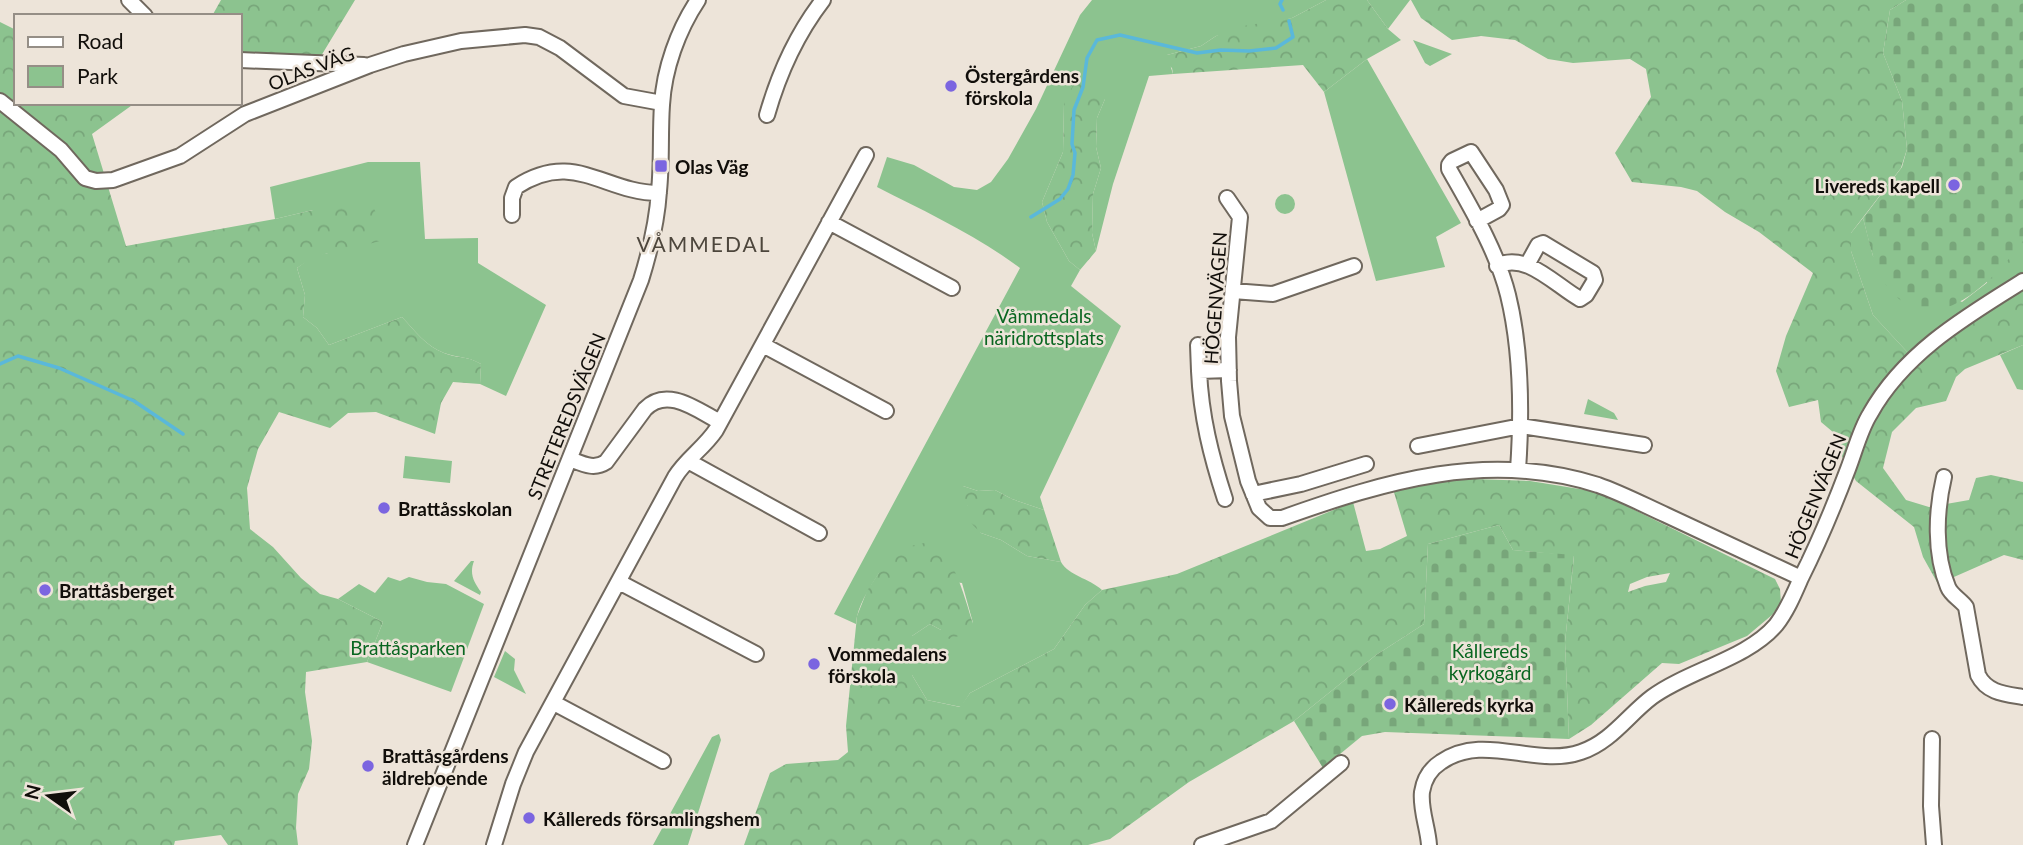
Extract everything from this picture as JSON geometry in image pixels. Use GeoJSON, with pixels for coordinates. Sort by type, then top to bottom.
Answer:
{"type":"FeatureCollection","features":[{"type":"Feature","properties":{"kind":"street"},"geometry":{"type":"LineString","coordinates":[[130,0],[143,14]]}},
{"type":"Feature","properties":{"kind":"street","name":"STRETEREDSVÄGEN"},"geometry":{"type":"LineString","coordinates":[[415,845],[641,280],[653,237],[659,193],[662,103],[675,47],[698,0]]}},
{"type":"Feature","properties":{"kind":"street"},"geometry":{"type":"LineString","coordinates":[[767,115],[788,57],[823,0]]}},
{"type":"Feature","properties":{"kind":"street","name":"OLAS VÄG"},"geometry":{"type":"LineString","coordinates":[[0,101],[48,138],[85,178],[105,181],[180,156],[245,114],[370,65],[461,41],[525,35],[549,41],[624,96],[662,103]]}},
{"type":"Feature","properties":{"kind":"street"},"geometry":{"type":"LineString","coordinates":[[242,60],[370,65]]}},
{"type":"Feature","properties":{"kind":"street"},"geometry":{"type":"LineString","coordinates":[[1477,221],[1502,205],[1496,190],[1471,152],[1449,165],[1477,221],[1508,294],[1517,351],[1521,426],[1518,470]]}},
{"type":"Feature","properties":{"kind":"street"},"geometry":{"type":"LineString","coordinates":[[494,845],[516,774],[675,477],[701,450],[720,422],[866,155]]}},
{"type":"Feature","properties":{"kind":"street"},"geometry":{"type":"LineString","coordinates":[[512,215],[512,198],[516,187],[534,177],[554,172],[580,173],[641,192],[659,193]]}},
{"type":"Feature","properties":{"kind":"street","name":"HÖGENVÄGEN"},"geometry":{"type":"LineString","coordinates":[[1227,198],[1240,218],[1228,337],[1232,416],[1239,451],[1253,494],[1259,508],[1270,518],[1282,518],[1384,484],[1474,470],[1518,470],[1599,485],[1801,578],[1832,510],[1868,416],[1883,392],[1940,334],[2023,281]]}},
{"type":"Feature","properties":{"kind":"street"},"geometry":{"type":"LineString","coordinates":[[829,222],[952,288]]}},
{"type":"Feature","properties":{"kind":"street"},"geometry":{"type":"LineString","coordinates":[[1497,265],[1515,261],[1527,265],[1580,299],[1586,295],[1595,280],[1593,273],[1544,243],[1538,245],[1527,265]]}},
{"type":"Feature","properties":{"kind":"street"},"geometry":{"type":"LineString","coordinates":[[1233,291],[1273,294],[1354,266]]}},
{"type":"Feature","properties":{"kind":"street"},"geometry":{"type":"LineString","coordinates":[[763,345],[886,411]]}},
{"type":"Feature","properties":{"kind":"street"},"geometry":{"type":"LineString","coordinates":[[1198,345],[1200,395],[1209,450],[1225,499]]}},
{"type":"Feature","properties":{"kind":"street"},"geometry":{"type":"LineString","coordinates":[[1199,371],[1229,370]]}},
{"type":"Feature","properties":{"kind":"street"},"geometry":{"type":"LineString","coordinates":[[569,459],[592,467],[606,462],[651,402],[662,398],[682,402],[720,422]]}},
{"type":"Feature","properties":{"kind":"street"},"geometry":{"type":"LineString","coordinates":[[1418,446],[1521,426],[1644,445]]}},
{"type":"Feature","properties":{"kind":"street"},"geometry":{"type":"LineString","coordinates":[[688,461],[819,533]]}},
{"type":"Feature","properties":{"kind":"street"},"geometry":{"type":"LineString","coordinates":[[1253,494],[1301,484],[1366,464]]}},
{"type":"Feature","properties":{"kind":"street"},"geometry":{"type":"LineString","coordinates":[[1944,477],[1938,510],[1941,562],[1949,590],[1966,607],[1978,675],[1981,682],[1992,690],[2023,697]]}},
{"type":"Feature","properties":{"kind":"street"},"geometry":{"type":"LineString","coordinates":[[1429,845],[1422,796],[1425,781],[1437,764],[1463,750],[1483,748],[1531,755],[1558,755],[1580,752],[1600,743],[1653,697],[1698,670],[1739,654],[1765,635],[1782,615],[1801,578]]}},
{"type":"Feature","properties":{"kind":"street"},"geometry":{"type":"LineString","coordinates":[[620,582],[756,654]]}},
{"type":"Feature","properties":{"kind":"street"},"geometry":{"type":"LineString","coordinates":[[554,703],[663,761]]}},
{"type":"Feature","properties":{"kind":"street"},"geometry":{"type":"LineString","coordinates":[[1932,739],[1931,806],[1934,845]]}},
{"type":"Feature","properties":{"kind":"street"},"geometry":{"type":"LineString","coordinates":[[1202,845],[1271,821],[1342,763]]}},
{"type":"Feature","properties":{"kind":"green space"},"geometry":{"type":"Polygon","coordinates":[[[221,0],[355,0],[318,61],[242,53],[242,14],[213,14],[221,0]]]}},
{"type":"Feature","properties":{"kind":"green space","name":"Våmmedals näridrottsplats"},"geometry":{"type":"Polygon","coordinates":[[[1092,0],[1326,0],[1292,18],[1216,36],[1201,46],[1167,55],[1173,74],[1149,76],[1113,184],[1096,251],[1092,233],[1093,194],[1101,168],[1096,147],[1097,118],[1105,99],[1064,104],[1063,152],[1042,202],[1047,222],[1069,261],[1080,270],[1071,286],[1121,326],[1040,497],[1044,510],[995,490],[978,491],[963,486],[968,506],[981,533],[1001,540],[1027,556],[1061,562],[1069,571],[1102,590],[1085,605],[1054,649],[970,693],[961,707],[927,700],[912,675],[912,636],[930,624],[941,630],[973,623],[962,583],[879,573],[861,604],[856,624],[834,614],[1020,268],[968,234],[877,187],[887,157],[914,165],[954,187],[977,190],[991,182],[1008,159],[1036,109],[1080,15],[1092,0]]]}},
{"type":"Feature","properties":{"kind":"green space"},"geometry":{"type":"Polygon","coordinates":[[[1326,0],[1367,0],[1388,29],[1401,40],[1367,59],[1324,92],[1303,65],[1173,74],[1172,68],[1164,62],[1167,55],[1201,46],[1237,27],[1292,18],[1326,0]]]}},
{"type":"Feature","properties":{"kind":"green space"},"geometry":{"type":"Polygon","coordinates":[[[1367,0],[1410,0],[1388,29],[1367,0]]]}},
{"type":"Feature","properties":{"kind":"green space"},"geometry":{"type":"Polygon","coordinates":[[[1411,0],[1906,0],[1890,10],[1883,53],[1902,101],[1907,149],[1901,168],[1851,233],[1851,251],[1873,315],[1910,355],[2000,299],[1974,266],[2023,199],[2023,345],[1965,369],[1956,377],[1946,401],[1916,408],[1892,432],[1883,468],[1906,500],[1929,507],[1969,500],[1976,478],[1991,475],[2023,482],[2023,560],[2004,555],[1938,584],[1923,557],[1914,527],[1856,481],[1840,453],[1840,438],[1821,422],[1818,400],[1789,407],[1776,371],[1786,336],[1813,273],[1759,232],[1697,191],[1632,182],[1615,153],[1651,97],[1646,69],[1630,59],[1573,63],[1548,59],[1515,40],[1481,36],[1452,40],[1421,18],[1411,0]]]}},
{"type":"Feature","properties":{"kind":"green space"},"geometry":{"type":"Polygon","coordinates":[[[1906,0],[2023,0],[2023,241],[1980,288],[1944,308],[1925,310],[1907,304],[1889,289],[1879,273],[1863,218],[1902,167],[1907,149],[1902,101],[1883,53],[1890,10],[1906,0]]]}},
{"type":"Feature","properties":{"kind":"green space"},"geometry":{"type":"Polygon","coordinates":[[[0,22],[14,29],[14,105],[132,105],[92,134],[126,246],[313,210],[373,206],[380,222],[383,240],[328,253],[297,268],[305,295],[303,317],[317,328],[329,345],[402,317],[421,338],[438,350],[481,364],[480,384],[453,382],[441,403],[435,434],[376,412],[348,413],[330,428],[279,412],[258,449],[247,488],[250,529],[273,547],[301,578],[320,594],[338,599],[383,622],[367,662],[306,672],[305,692],[312,741],[309,769],[298,794],[298,845],[228,845],[221,835],[175,841],[174,845],[0,845],[0,22]]]}},
{"type":"Feature","properties":{"kind":"green space"},"geometry":{"type":"Polygon","coordinates":[[[1413,40],[1452,54],[1430,66],[1425,63],[1413,40]]]}},
{"type":"Feature","properties":{"kind":"green space"},"geometry":{"type":"Polygon","coordinates":[[[1367,59],[1461,223],[1436,237],[1445,267],[1376,281],[1324,92],[1367,59]]]}},
{"type":"Feature","properties":{"kind":"green space"},"geometry":{"type":"Polygon","coordinates":[[[1091,75],[1105,99],[1097,118],[1096,147],[1101,168],[1093,194],[1092,233],[1096,251],[1080,270],[1069,261],[1047,222],[1042,202],[1063,152],[1064,104],[1075,81],[1091,75]]]}},
{"type":"Feature","properties":{"kind":"green space"},"geometry":{"type":"Polygon","coordinates":[[[368,162],[420,162],[425,239],[478,238],[478,263],[546,305],[506,396],[480,384],[481,364],[438,350],[421,338],[402,317],[329,345],[317,328],[303,317],[305,295],[297,268],[313,256],[328,253],[313,210],[275,219],[270,187],[368,162]]]}},
{"type":"Feature","properties":{"kind":"green space"},"geometry":{"type":"Polygon","coordinates":[[[1285,194],[1292,197],[1295,204],[1292,211],[1285,214],[1278,211],[1275,204],[1278,197],[1285,194]]]}},
{"type":"Feature","properties":{"kind":"green space"},"geometry":{"type":"Polygon","coordinates":[[[1863,218],[1873,256],[1962,302],[1988,282],[1997,294],[1910,355],[1873,315],[1851,251],[1851,233],[1863,218]]]}},
{"type":"Feature","properties":{"kind":"green space"},"geometry":{"type":"Polygon","coordinates":[[[2023,345],[2023,390],[2017,389],[2000,355],[2023,345]]]}},
{"type":"Feature","properties":{"kind":"green space"},"geometry":{"type":"Polygon","coordinates":[[[1588,399],[1614,413],[1618,420],[1584,414],[1588,399]]]}},
{"type":"Feature","properties":{"kind":"green space"},"geometry":{"type":"Polygon","coordinates":[[[405,456],[452,461],[450,483],[403,478],[405,456]]]}},
{"type":"Feature","properties":{"kind":"green space"},"geometry":{"type":"Polygon","coordinates":[[[1435,481],[1530,481],[1598,492],[1775,579],[1780,589],[1781,603],[1772,615],[1747,636],[1679,664],[1662,663],[1591,725],[1569,739],[1565,642],[1574,556],[1513,550],[1499,525],[1428,544],[1424,624],[1376,655],[1294,721],[1189,782],[1110,839],[1088,845],[744,845],[770,773],[786,764],[838,760],[848,752],[846,726],[857,616],[867,591],[893,551],[925,543],[935,545],[943,552],[956,575],[973,623],[968,633],[949,639],[941,630],[930,624],[912,636],[912,675],[927,700],[960,707],[970,693],[1054,649],[1085,605],[1102,590],[1177,574],[1353,502],[1366,551],[1380,549],[1407,536],[1393,489],[1435,481]],[[1670,573],[1647,577],[1630,584],[1628,592],[1645,586],[1666,582],[1670,573]]]}},
{"type":"Feature","properties":{"kind":"green space"},"geometry":{"type":"Polygon","coordinates":[[[963,486],[978,491],[995,490],[1044,510],[1061,562],[1027,556],[1001,540],[981,533],[967,519],[968,506],[957,496],[958,489],[963,486]]]}},
{"type":"Feature","properties":{"kind":"green space","name":"Kållereds kyrkogård"},"geometry":{"type":"Polygon","coordinates":[[[1499,525],[1513,550],[1574,555],[1565,642],[1569,739],[1385,732],[1362,736],[1323,768],[1294,721],[1376,655],[1424,624],[1428,544],[1499,525]]]}},
{"type":"Feature","properties":{"kind":"green space"},"geometry":{"type":"Polygon","coordinates":[[[471,561],[474,561],[472,574],[480,595],[454,581],[471,561]]]}},
{"type":"Feature","properties":{"kind":"green space","name":"Brattåsparken"},"geometry":{"type":"Polygon","coordinates":[[[388,577],[400,581],[409,577],[446,584],[484,604],[451,692],[367,662],[383,622],[338,599],[359,584],[375,593],[388,577]]]}},
{"type":"Feature","properties":{"kind":"green space"},"geometry":{"type":"Polygon","coordinates":[[[505,651],[515,659],[514,670],[526,694],[494,677],[505,651]]]}},
{"type":"Feature","properties":{"kind":"green space"},"geometry":{"type":"Polygon","coordinates":[[[719,734],[721,740],[688,845],[653,845],[712,737],[719,734]]]}},
{"type":"Feature","properties":{"kind":"waterway"},"geometry":{"type":"LineString","coordinates":[[1282,0],[1280,4],[1283,10]]}},
{"type":"Feature","properties":{"kind":"waterway"},"geometry":{"type":"LineString","coordinates":[[1031,217],[1060,199],[1068,189],[1073,175],[1075,153],[1072,144],[1074,110],[1083,87],[1087,58],[1097,40],[1120,35],[1197,53],[1249,51],[1276,48],[1293,37],[1289,21]]}},
{"type":"Feature","properties":{"kind":"waterway"},"geometry":{"type":"LineString","coordinates":[[0,364],[18,356],[59,368],[134,401],[183,434]]}},
{"type":"Feature","properties":{"kind":"place","name":"Östergårdens förskola"},"geometry":{"type":"Point","coordinates":[951,86]}},
{"type":"Feature","properties":{"kind":"place","name":"Olas Väg"},"geometry":{"type":"Point","coordinates":[661,166]}},
{"type":"Feature","properties":{"kind":"place","name":"Livereds kapell"},"geometry":{"type":"Point","coordinates":[1954,185]}},
{"type":"Feature","properties":{"kind":"place","name":"Brattåsskolan"},"geometry":{"type":"Point","coordinates":[384,508]}},
{"type":"Feature","properties":{"kind":"place","name":"Brattåsberget"},"geometry":{"type":"Point","coordinates":[45,590]}},
{"type":"Feature","properties":{"kind":"place","name":"Vommedalens förskola"},"geometry":{"type":"Point","coordinates":[814,664]}},
{"type":"Feature","properties":{"kind":"place","name":"Kållereds kyrka"},"geometry":{"type":"Point","coordinates":[1390,704]}},
{"type":"Feature","properties":{"kind":"place","name":"Brattåsgårdens äldreboende"},"geometry":{"type":"Point","coordinates":[368,766]}},
{"type":"Feature","properties":{"kind":"place","name":"Kållereds församlingshem"},"geometry":{"type":"Point","coordinates":[529,818]}},
{"type":"Feature","properties":{"kind":"district","name":"VÅMMEDAL"},"geometry":{"type":"Point","coordinates":[704,243]}}]}
